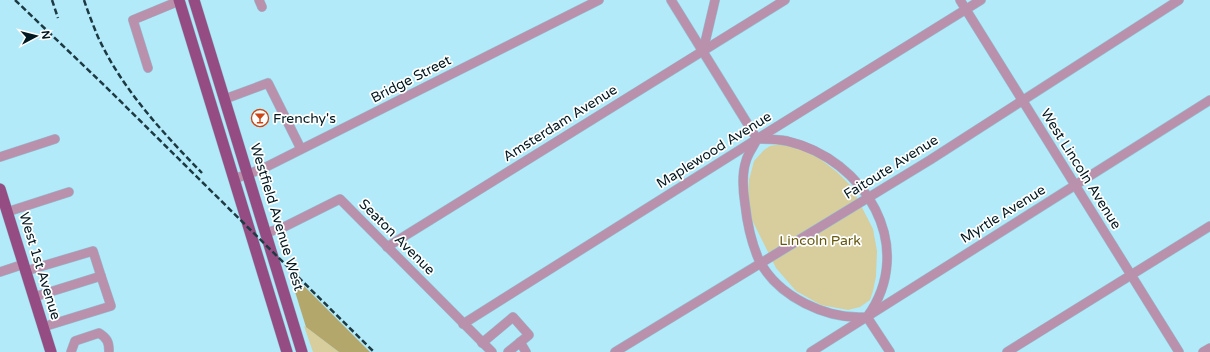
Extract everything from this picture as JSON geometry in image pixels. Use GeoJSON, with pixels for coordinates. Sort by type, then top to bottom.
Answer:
{"type":"FeatureCollection","features":[{"type":"Feature","properties":{"kind":"main road","name":"Westfield Avenue West"},"geometry":{"type":"LineString","coordinates":[[194,0],[302,352]]}},
{"type":"Feature","properties":{"kind":"main road"},"geometry":{"type":"LineString","coordinates":[[179,1],[287,352]]}},
{"type":"Feature","properties":{"kind":"main road","name":"West 1st Avenue"},"geometry":{"type":"LineString","coordinates":[[0,189],[51,352]]}},
{"type":"Feature","properties":{"kind":"street","name":"Bridge Street"},"geometry":{"type":"LineString","coordinates":[[234,180],[262,169],[599,0]]}},
{"type":"Feature","properties":{"kind":"street"},"geometry":{"type":"LineString","coordinates":[[671,0],[757,139]]}},
{"type":"Feature","properties":{"kind":"street"},"geometry":{"type":"LineString","coordinates":[[703,51],[715,0]]}},
{"type":"Feature","properties":{"kind":"street","name":"Amsterdam Avenue"},"geometry":{"type":"LineString","coordinates":[[387,247],[785,0]]}},
{"type":"Feature","properties":{"kind":"street","name":"West Lincoln Avenue"},"geometry":{"type":"LineString","coordinates":[[960,0],[1179,352]]}},
{"type":"Feature","properties":{"kind":"street","name":"Maplewood Avenue"},"geometry":{"type":"LineString","coordinates":[[464,324],[980,0]]}},
{"type":"Feature","properties":{"kind":"street","name":"Faitoute Avenue"},"geometry":{"type":"LineString","coordinates":[[615,352],[930,160],[1179,0]]}},
{"type":"Feature","properties":{"kind":"street"},"geometry":{"type":"LineString","coordinates":[[148,68],[132,20],[179,1]]}},
{"type":"Feature","properties":{"kind":"street"},"geometry":{"type":"LineString","coordinates":[[225,98],[268,83],[301,149]]}},
{"type":"Feature","properties":{"kind":"street","name":"Myrtle Avenue"},"geometry":{"type":"LineString","coordinates":[[811,352],[1210,100]]}},
{"type":"Feature","properties":{"kind":"street"},"geometry":{"type":"LineString","coordinates":[[0,157],[55,139]]}},
{"type":"Feature","properties":{"kind":"street"},"geometry":{"type":"LineString","coordinates":[[757,139],[774,139],[788,142],[815,152],[840,167],[855,181],[876,208],[884,227],[888,258],[886,278],[883,288],[875,306],[867,316],[855,318],[842,316],[806,304],[776,281],[762,263],[755,249],[750,232],[744,196],[746,161],[757,139]]}},
{"type":"Feature","properties":{"kind":"street"},"geometry":{"type":"LineString","coordinates":[[7,212],[69,192]]}},
{"type":"Feature","properties":{"kind":"street","name":"Seaton Avenue"},"geometry":{"type":"LineString","coordinates":[[266,233],[284,227],[340,199],[492,352]]}},
{"type":"Feature","properties":{"kind":"street"},"geometry":{"type":"LineString","coordinates":[[1007,352],[1210,226]]}},
{"type":"Feature","properties":{"kind":"street"},"geometry":{"type":"LineString","coordinates":[[0,272],[25,268],[93,252],[111,306],[43,327]]}},
{"type":"Feature","properties":{"kind":"street"},"geometry":{"type":"LineString","coordinates":[[34,297],[101,276]]}},
{"type":"Feature","properties":{"kind":"street"},"geometry":{"type":"LineString","coordinates":[[867,316],[890,352]]}},
{"type":"Feature","properties":{"kind":"street"},"geometry":{"type":"LineString","coordinates":[[482,342],[513,317],[529,335],[508,352]]}},
{"type":"Feature","properties":{"kind":"street"},"geometry":{"type":"LineString","coordinates":[[71,352],[76,341],[99,333],[106,337],[109,343],[109,351]]}},
{"type":"Feature","properties":{"kind":"street"},"geometry":{"type":"LineString","coordinates":[[520,342],[526,352]]}},
{"type":"Feature","properties":{"kind":"street"},"geometry":{"type":"LineString","coordinates":[[1203,352],[1210,348]]}},
{"type":"Feature","properties":{"kind":"green space","name":"Lincoln Park"},"geometry":{"type":"Polygon","coordinates":[[[781,144],[796,146],[819,158],[837,172],[851,186],[873,229],[877,251],[876,276],[870,300],[860,307],[848,310],[821,305],[796,291],[776,268],[751,218],[748,199],[749,180],[754,161],[770,146],[781,144]]]}},
{"type":"Feature","properties":{"kind":"green space"},"geometry":{"type":"Polygon","coordinates":[[[304,326],[306,327],[339,352],[313,352],[304,326]]]}},
{"type":"Feature","properties":{"kind":"shaded area"},"geometry":{"type":"Polygon","coordinates":[[[296,278],[370,352],[339,352],[306,327],[292,282],[296,278]]]}},
{"type":"Feature","properties":{"kind":"railway"},"geometry":{"type":"LineString","coordinates":[[15,0],[105,86],[374,352]]}},
{"type":"Feature","properties":{"kind":"railway"},"geometry":{"type":"LineString","coordinates":[[52,0],[58,18]]}},
{"type":"Feature","properties":{"kind":"railway"},"geometry":{"type":"LineString","coordinates":[[84,0],[98,37],[119,75],[144,110],[202,173]]}},
{"type":"Feature","properties":{"kind":"place","name":"Frenchy's"},"geometry":{"type":"Point","coordinates":[260,118]}}]}
